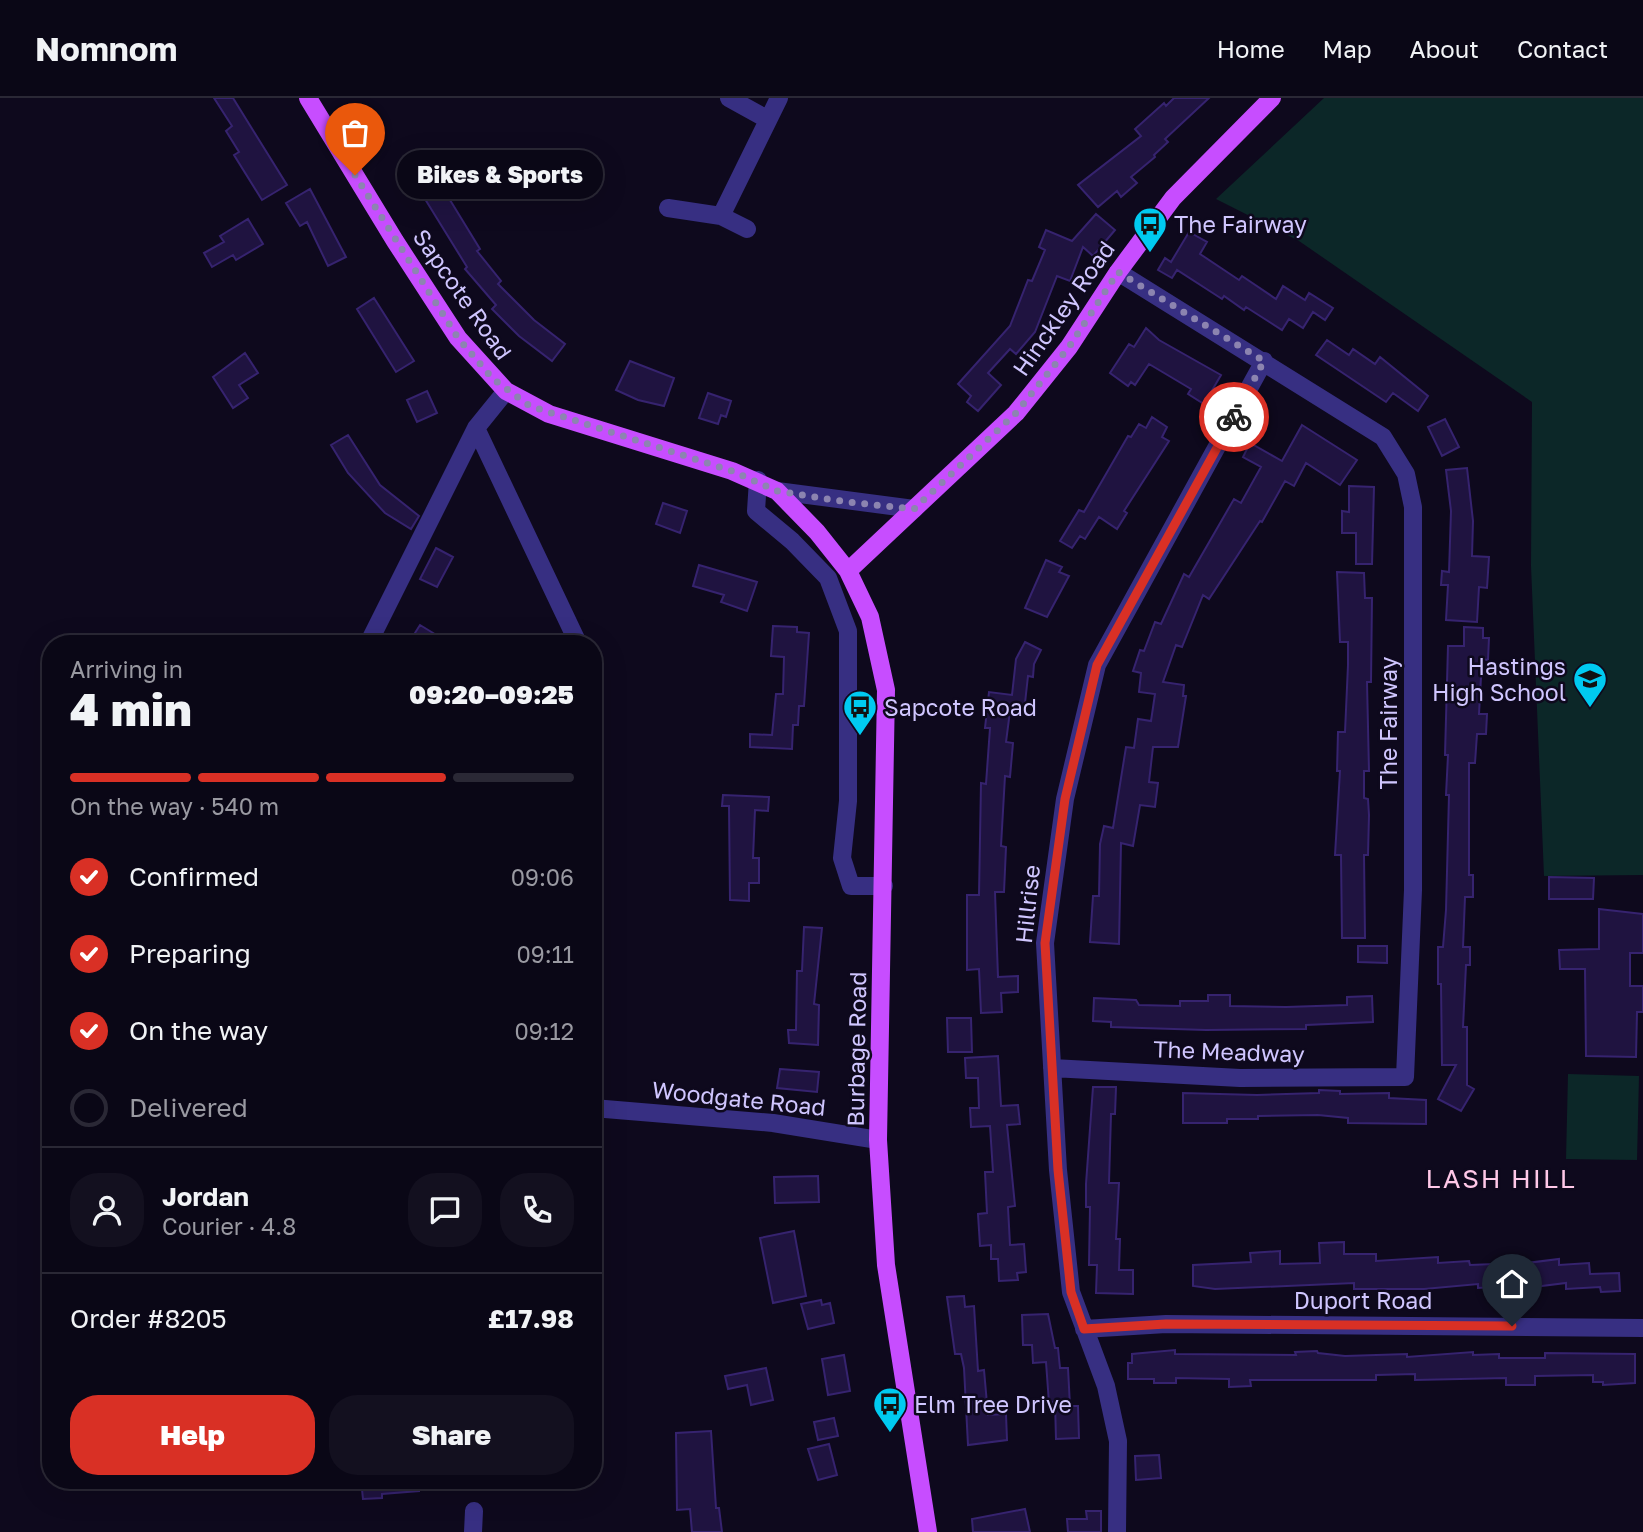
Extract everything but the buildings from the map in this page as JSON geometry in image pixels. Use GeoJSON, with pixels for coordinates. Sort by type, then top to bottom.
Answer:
{"type":"FeatureCollection","features":[{"type":"Feature","properties":{"kind":"main road","name":"Sapcote Road"},"geometry":{"type":"LineString","coordinates":[[308,98],[458,338],[506,391],[549,414],[758,480],[777,491],[817,532],[848,571]]}},
{"type":"Feature","properties":{"kind":"main road","name":"Hinckley Road"},"geometry":{"type":"LineString","coordinates":[[848,571],[1016,413],[1069,347],[1118,272],[1173,198],[1272,98]]}},
{"type":"Feature","properties":{"kind":"main road","name":"Burbage Road"},"geometry":{"type":"LineString","coordinates":[[848,571],[870,617],[886,690],[878,1140],[886,1265],[928,1532]]}},
{"type":"Feature","properties":{"kind":"street"},"geometry":{"type":"LineString","coordinates":[[729,98],[767,119]]}},
{"type":"Feature","properties":{"kind":"street"},"geometry":{"type":"LineString","coordinates":[[721,216],[779,98]]}},
{"type":"Feature","properties":{"kind":"street"},"geometry":{"type":"LineString","coordinates":[[668,208],[721,216],[747,229]]}},
{"type":"Feature","properties":{"kind":"street","name":"The Fairway"},"geometry":{"type":"LineString","coordinates":[[1118,272],[1383,438],[1406,474],[1413,507],[1413,890],[1405,1077]]}},
{"type":"Feature","properties":{"kind":"street","name":"Hillrise"},"geometry":{"type":"LineString","coordinates":[[1117,1532],[1118,1441],[1106,1386],[1071,1292],[1052,1068],[1045,943],[1065,799],[1097,665],[1264,361]]}},
{"type":"Feature","properties":{"kind":"street"},"geometry":{"type":"LineString","coordinates":[[372,635],[476,428],[506,391]]}},
{"type":"Feature","properties":{"kind":"street"},"geometry":{"type":"LineString","coordinates":[[476,428],[574,635]]}},
{"type":"Feature","properties":{"kind":"street"},"geometry":{"type":"LineString","coordinates":[[758,480],[756,511],[792,541],[828,578],[848,631],[848,801],[842,858],[851,886],[884,886]]}},
{"type":"Feature","properties":{"kind":"street"},"geometry":{"type":"LineString","coordinates":[[777,491],[874,506],[914,509]]}},
{"type":"Feature","properties":{"kind":"street","name":"The Meadway"},"geometry":{"type":"LineString","coordinates":[[1052,1068],[1240,1078],[1405,1077]]}},
{"type":"Feature","properties":{"kind":"street","name":"Woodgate Road"},"geometry":{"type":"LineString","coordinates":[[602,1109],[774,1123],[878,1140]]}},
{"type":"Feature","properties":{"kind":"street","name":"Duport Road"},"geometry":{"type":"LineString","coordinates":[[1084,1329],[1166,1324],[1643,1328]]}},
{"type":"Feature","properties":{"kind":"street"},"geometry":{"type":"LineString","coordinates":[[473,1532],[474,1511]]}},
{"type":"Feature","properties":{"kind":"green space","name":"Hastings High School"},"geometry":{"type":"Polygon","coordinates":[[[1324,98],[1643,98],[1643,875],[1544,876],[1531,566],[1532,402],[1299,241],[1216,199],[1324,98]]]}},
{"type":"Feature","properties":{"kind":"green space"},"geometry":{"type":"Polygon","coordinates":[[[1568,1074],[1639,1076],[1637,1160],[1566,1159],[1568,1074]]]}},
{"type":"Feature","properties":{"kind":"way so far"},"geometry":{"type":"LineString","coordinates":[[355,175],[458,338],[473,358],[506,391],[549,414],[732,471],[758,480],[777,491],[887,508],[914,509],[1016,413],[1069,347],[1118,272],[1264,361],[1234,417]]}},
{"type":"Feature","properties":{"kind":"place","name":"Bikes & Sports"},"geometry":{"type":"Point","coordinates":[355,175]}},
{"type":"Feature","properties":{"kind":"place","name":"The Fairway"},"geometry":{"type":"Point","coordinates":[1150,254]}},
{"type":"Feature","properties":{"kind":"place","name":"Hastings High School"},"geometry":{"type":"Point","coordinates":[1590,709]}},
{"type":"Feature","properties":{"kind":"place","name":"Sapcote Road"},"geometry":{"type":"Point","coordinates":[860,737]}},
{"type":"Feature","properties":{"kind":"place","name":"Elm Tree Drive"},"geometry":{"type":"Point","coordinates":[890,1434]}},
{"type":"Feature","properties":{"kind":"district","name":"LASH HILL"},"geometry":{"type":"Point","coordinates":[1501,1178]}},
{"type":"Feature","properties":{"kind":"route"},"geometry":{"type":"LineString","coordinates":[[1234,417],[1097,665],[1065,799],[1045,943],[1058,1170],[1071,1292],[1084,1329],[1166,1324],[1512,1326]]}}]}
